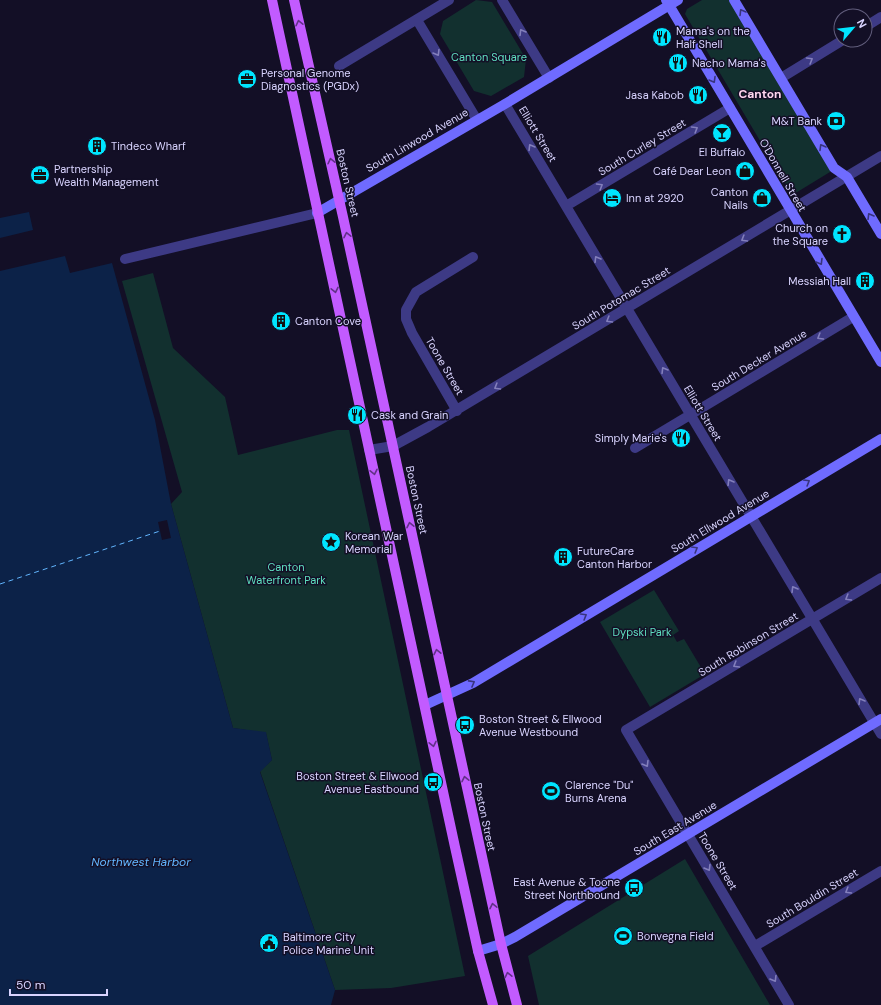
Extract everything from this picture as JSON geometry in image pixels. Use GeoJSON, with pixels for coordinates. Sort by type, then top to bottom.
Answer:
{"type":"FeatureCollection","features":[{"type":"Feature","properties":{"kind":"main road"},"geometry":{"type":"LineString","coordinates":[[272,0],[478,951],[493,1005]]}},
{"type":"Feature","properties":{"kind":"main road","name":"Boston Street"},"geometry":{"type":"LineString","coordinates":[[294,0],[339,199],[501,944],[517,1005]]}},
{"type":"Feature","properties":{"kind":"street"},"geometry":{"type":"LineString","coordinates":[[339,66],[449,0]]}},
{"type":"Feature","properties":{"kind":"street"},"geometry":{"type":"LineString","coordinates":[[502,0],[549,78]]}},
{"type":"Feature","properties":{"kind":"street"},"geometry":{"type":"LineString","coordinates":[[734,0],[834,168],[847,177],[881,234]]}},
{"type":"Feature","properties":{"kind":"street","name":"South Linwood Avenue"},"geometry":{"type":"LineString","coordinates":[[125,259],[317,213],[549,78],[671,2]]}},
{"type":"Feature","properties":{"kind":"street","name":"O'Donnell Street"},"geometry":{"type":"LineString","coordinates":[[671,2],[790,211],[881,362]]}},
{"type":"Feature","properties":{"kind":"street"},"geometry":{"type":"LineString","coordinates":[[417,20],[477,120]]}},
{"type":"Feature","properties":{"kind":"street"},"geometry":{"type":"LineString","coordinates":[[781,78],[833,46]]}},
{"type":"Feature","properties":{"kind":"street","name":"Elliott Street"},"geometry":{"type":"LineString","coordinates":[[505,104],[812,619],[878,721],[881,734]]}},
{"type":"Feature","properties":{"kind":"street","name":"South Curley Street"},"geometry":{"type":"LineString","coordinates":[[566,206],[730,108]]}},
{"type":"Feature","properties":{"kind":"street","name":"South Potomac Street"},"geometry":{"type":"LineString","coordinates":[[369,450],[393,446],[458,411],[881,156]]}},
{"type":"Feature","properties":{"kind":"street","name":"Toone Street"},"geometry":{"type":"LineString","coordinates":[[458,411],[412,333],[406,318],[406,310],[413,295],[473,257]]}},
{"type":"Feature","properties":{"kind":"street","name":"South Decker Avenue"},"geometry":{"type":"LineString","coordinates":[[635,448],[853,317]]}},
{"type":"Feature","properties":{"kind":"street","name":"South Ellwood Avenue"},"geometry":{"type":"LineString","coordinates":[[425,705],[485,676],[750,516],[881,439]]}},
{"type":"Feature","properties":{"kind":"street","name":"South Robinson Street"},"geometry":{"type":"LineString","coordinates":[[626,730],[881,578]]}},
{"type":"Feature","properties":{"kind":"street","name":"South East Avenue"},"geometry":{"type":"LineString","coordinates":[[478,951],[501,944],[878,721]]}},
{"type":"Feature","properties":{"kind":"street","name":"Toone Street"},"geometry":{"type":"LineString","coordinates":[[626,730],[789,1005]]}},
{"type":"Feature","properties":{"kind":"street","name":"South Bouldin Street"},"geometry":{"type":"LineString","coordinates":[[754,946],[881,871]]}},
{"type":"Feature","properties":{"kind":"green space","name":"Canton Square"},"geometry":{"type":"Polygon","coordinates":[[[476,0],[492,2],[526,59],[524,77],[491,96],[474,91],[440,34],[443,21],[476,0]]]}},
{"type":"Feature","properties":{"kind":"green space"},"geometry":{"type":"Polygon","coordinates":[[[702,0],[730,0],[830,167],[830,172],[794,194],[791,193],[685,14],[687,9],[702,0]]]}},
{"type":"Feature","properties":{"kind":"green space","name":"Canton Waterfront Park"},"geometry":{"type":"Polygon","coordinates":[[[153,273],[173,348],[225,397],[238,455],[337,430],[349,430],[465,976],[391,988],[335,990],[260,771],[272,760],[266,733],[233,728],[171,504],[182,492],[122,281],[153,273]]]}},
{"type":"Feature","properties":{"kind":"green space","name":"Dypski Park"},"geometry":{"type":"Polygon","coordinates":[[[654,590],[679,631],[673,635],[677,642],[684,639],[705,674],[650,707],[600,622],[654,590]]]}},
{"type":"Feature","properties":{"kind":"green space"},"geometry":{"type":"Polygon","coordinates":[[[685,859],[770,1005],[539,1005],[528,956],[685,859]]]}},
{"type":"Feature","properties":{"kind":"water"},"geometry":{"type":"Polygon","coordinates":[[[29,212],[33,230],[0,238],[0,218],[29,212]]]}},
{"type":"Feature","properties":{"kind":"water","name":"Northwest Harbor"},"geometry":{"type":"Polygon","coordinates":[[[65,256],[70,273],[112,263],[155,420],[171,504],[233,728],[266,732],[272,760],[260,772],[335,990],[331,1005],[0,1005],[0,271],[65,256]]]}},
{"type":"Feature","properties":{"kind":"pier"},"geometry":{"type":"Polygon","coordinates":[[[167,520],[171,538],[162,540],[158,522],[167,520]]]}},
{"type":"Feature","properties":{"kind":"ferry route"},"geometry":{"type":"LineString","coordinates":[[0,584],[160,531]]}},
{"type":"Feature","properties":{"kind":"place","name":"Mama's on the Half Shell"},"geometry":{"type":"Point","coordinates":[662,37]}},
{"type":"Feature","properties":{"kind":"place","name":"Nacho Mama's"},"geometry":{"type":"Point","coordinates":[678,63]}},
{"type":"Feature","properties":{"kind":"place","name":"Personal Genome Diagnostics (PGDx)"},"geometry":{"type":"Point","coordinates":[247,79]}},
{"type":"Feature","properties":{"kind":"place","name":"Jasa Kabob"},"geometry":{"type":"Point","coordinates":[698,95]}},
{"type":"Feature","properties":{"kind":"place","name":"M&T Bank"},"geometry":{"type":"Point","coordinates":[836,121]}},
{"type":"Feature","properties":{"kind":"place","name":"El Buffalo"},"geometry":{"type":"Point","coordinates":[722,133]}},
{"type":"Feature","properties":{"kind":"place","name":"Tindeco Wharf"},"geometry":{"type":"Point","coordinates":[97,146]}},
{"type":"Feature","properties":{"kind":"place","name":"Café Dear Leon"},"geometry":{"type":"Point","coordinates":[745,171]}},
{"type":"Feature","properties":{"kind":"place","name":"Partnership Wealth Management"},"geometry":{"type":"Point","coordinates":[40,175]}},
{"type":"Feature","properties":{"kind":"place","name":"Inn at 2920"},"geometry":{"type":"Point","coordinates":[612,198]}},
{"type":"Feature","properties":{"kind":"place","name":"Canton Nails"},"geometry":{"type":"Point","coordinates":[762,198]}},
{"type":"Feature","properties":{"kind":"place","name":"Church on the Square"},"geometry":{"type":"Point","coordinates":[842,234]}},
{"type":"Feature","properties":{"kind":"place","name":"Messiah Hall"},"geometry":{"type":"Point","coordinates":[865,281]}},
{"type":"Feature","properties":{"kind":"place","name":"Canton Cove"},"geometry":{"type":"Point","coordinates":[281,321]}},
{"type":"Feature","properties":{"kind":"place","name":"Cask and Grain"},"geometry":{"type":"Point","coordinates":[357,415]}},
{"type":"Feature","properties":{"kind":"place","name":"Simply Marie's"},"geometry":{"type":"Point","coordinates":[681,438]}},
{"type":"Feature","properties":{"kind":"place","name":"Korean War Memorial"},"geometry":{"type":"Point","coordinates":[331,542]}},
{"type":"Feature","properties":{"kind":"place","name":"FutureCare Canton Harbor"},"geometry":{"type":"Point","coordinates":[563,557]}},
{"type":"Feature","properties":{"kind":"place","name":"Boston Street & Ellwood Avenue Westbound"},"geometry":{"type":"Point","coordinates":[465,725]}},
{"type":"Feature","properties":{"kind":"place","name":"Boston Street & Ellwood Avenue Eastbound"},"geometry":{"type":"Point","coordinates":[433,782]}},
{"type":"Feature","properties":{"kind":"place","name":"Clarence \"Du\" Burns Arena"},"geometry":{"type":"Point","coordinates":[551,791]}},
{"type":"Feature","properties":{"kind":"place","name":"East Avenue & Toone Street Northbound"},"geometry":{"type":"Point","coordinates":[634,888]}},
{"type":"Feature","properties":{"kind":"place","name":"Bonvegna Field"},"geometry":{"type":"Point","coordinates":[623,936]}},
{"type":"Feature","properties":{"kind":"place","name":"Baltimore City Police Marine Unit"},"geometry":{"type":"Point","coordinates":[269,943]}},
{"type":"Feature","properties":{"kind":"district","name":"Canton"},"geometry":{"type":"Point","coordinates":[760,94]}}]}
